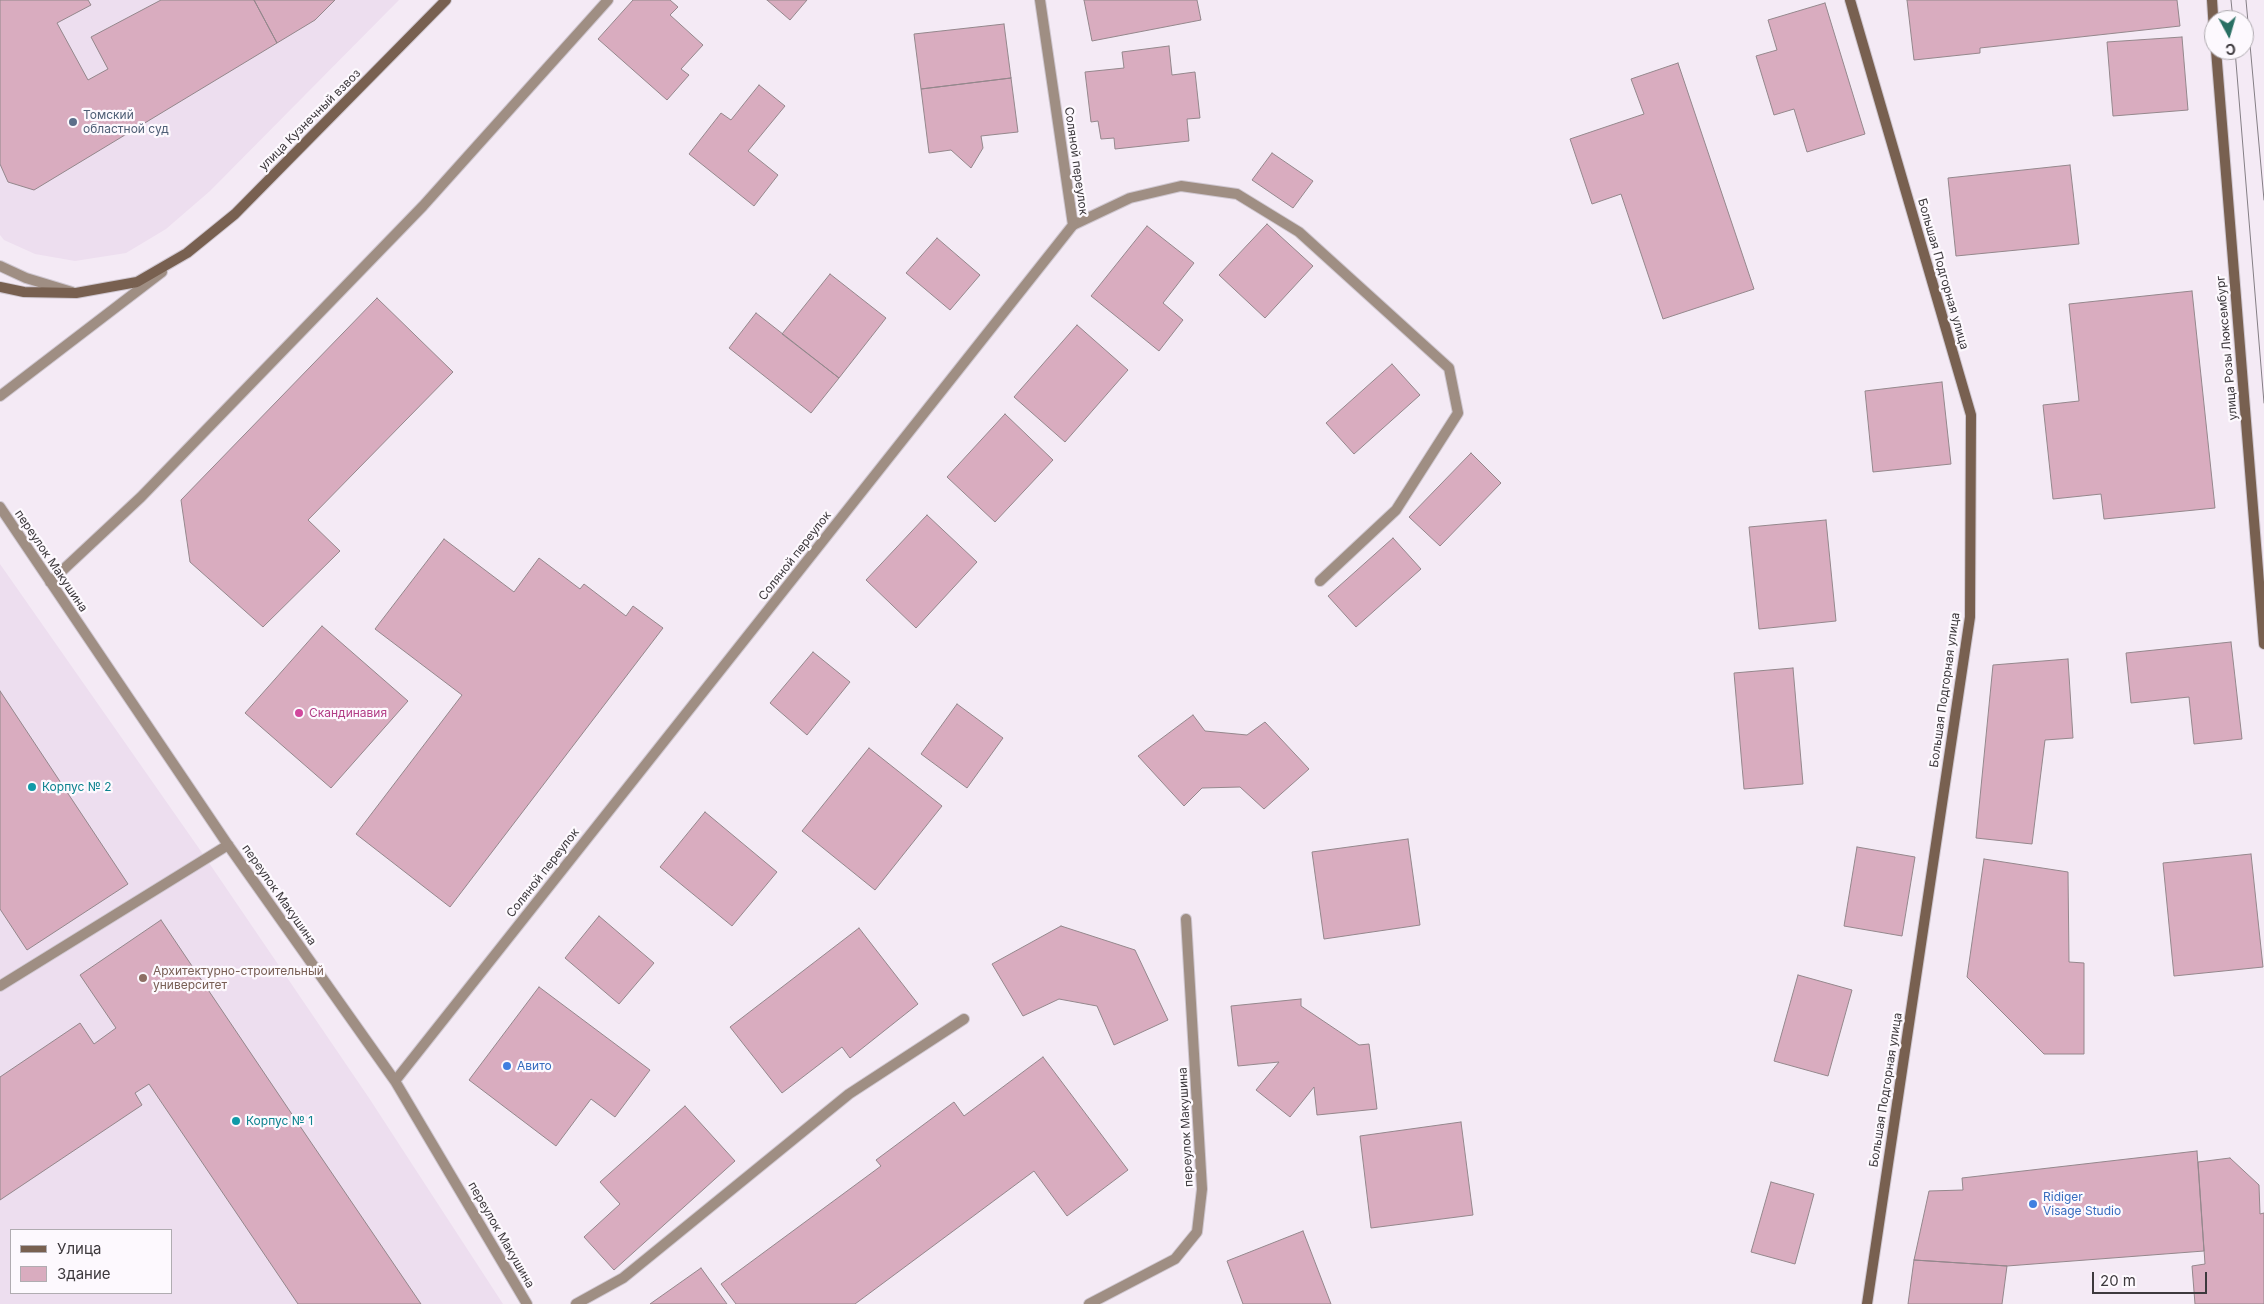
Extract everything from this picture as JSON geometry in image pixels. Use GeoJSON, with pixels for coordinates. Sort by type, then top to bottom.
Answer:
{"type":"FeatureCollection","features":[{"type":"Feature","properties":{"kind":"street","name":"улица Кузнечный взвоз"},"geometry":{"type":"LineString","coordinates":[[0,287],[24,292],[76,292],[137,282],[187,253],[235,214],[446,0]]}},
{"type":"Feature","properties":{"kind":"street"},"geometry":{"type":"LineString","coordinates":[[50,582],[141,497],[423,206],[608,0]]}},
{"type":"Feature","properties":{"kind":"street","name":"Соляной переулок"},"geometry":{"type":"LineString","coordinates":[[395,1080],[1073,225],[1040,0]]}},
{"type":"Feature","properties":{"kind":"street","name":"Большая Подгорная улица"},"geometry":{"type":"LineString","coordinates":[[1850,0],[1971,415],[1970,617],[1866,1304]]}},
{"type":"Feature","properties":{"kind":"street","name":"улица Розы Люксембург"},"geometry":{"type":"LineString","coordinates":[[2217,60],[2261,577],[2264,644]]}},
{"type":"Feature","properties":{"kind":"street"},"geometry":{"type":"LineString","coordinates":[[1073,225],[1130,198],[1181,186],[1237,194],[1299,232],[1449,368],[1458,413],[1396,510],[1320,581]]}},
{"type":"Feature","properties":{"kind":"street"},"geometry":{"type":"LineString","coordinates":[[0,396],[187,253]]}},
{"type":"Feature","properties":{"kind":"street"},"geometry":{"type":"LineString","coordinates":[[0,266],[26,278],[76,292]]}},
{"type":"Feature","properties":{"kind":"street","name":"переулок Макушина"},"geometry":{"type":"LineString","coordinates":[[0,507],[228,845],[395,1080],[527,1304]]}},
{"type":"Feature","properties":{"kind":"street"},"geometry":{"type":"LineString","coordinates":[[0,986],[228,845]]}},
{"type":"Feature","properties":{"kind":"street","name":"переулок Макушина"},"geometry":{"type":"LineString","coordinates":[[1089,1304],[1175,1259],[1197,1232],[1202,1189],[1186,919]]}},
{"type":"Feature","properties":{"kind":"street"},"geometry":{"type":"LineString","coordinates":[[576,1304],[623,1278],[849,1094],[964,1019]]}},
{"type":"Feature","properties":{"kind":"shaded area"},"geometry":{"type":"Polygon","coordinates":[[[0,0],[399,0],[210,191],[166,229],[126,253],[75,261],[35,254],[4,240],[0,235],[0,0]]]}},
{"type":"Feature","properties":{"kind":"shaded area","name":"Архитектурно-строительный университет"},"geometry":{"type":"Polygon","coordinates":[[[0,564],[205,857],[369,1098],[503,1304],[0,1304],[0,564]]]}},
{"type":"Feature","properties":{"kind":"building","name":"Томский областной суд"},"geometry":{"type":"Polygon","coordinates":[[[0,0],[88,0],[91,5],[57,23],[88,80],[108,69],[91,37],[161,0],[254,0],[277,43],[34,190],[8,182],[0,164],[0,0]]]}},
{"type":"Feature","properties":{"kind":"building"},"geometry":{"type":"Polygon","coordinates":[[[254,0],[335,0],[315,20],[277,43],[254,0]]]}},
{"type":"Feature","properties":{"kind":"building"},"geometry":{"type":"Polygon","coordinates":[[[633,0],[670,0],[678,7],[670,15],[703,45],[681,69],[689,75],[667,100],[598,39],[633,0]]]}},
{"type":"Feature","properties":{"kind":"building"},"geometry":{"type":"Polygon","coordinates":[[[767,0],[807,0],[790,20],[767,0]]]}},
{"type":"Feature","properties":{"kind":"building"},"geometry":{"type":"Polygon","coordinates":[[[1084,0],[1197,0],[1201,20],[1092,41],[1084,0]]]}},
{"type":"Feature","properties":{"kind":"building"},"geometry":{"type":"Polygon","coordinates":[[[1907,0],[2177,0],[2180,26],[1980,48],[1980,53],[1914,60],[1907,0]]]}},
{"type":"Feature","properties":{"kind":"building"},"geometry":{"type":"Polygon","coordinates":[[[1825,3],[1865,134],[1807,152],[1794,109],[1774,115],[1756,56],[1777,50],[1768,20],[1825,3]]]}},
{"type":"Feature","properties":{"kind":"building"},"geometry":{"type":"Polygon","coordinates":[[[1004,24],[1011,78],[921,89],[914,34],[1004,24]]]}},
{"type":"Feature","properties":{"kind":"building"},"geometry":{"type":"Polygon","coordinates":[[[2182,37],[2188,110],[2113,116],[2107,42],[2182,37]]]}},
{"type":"Feature","properties":{"kind":"building"},"geometry":{"type":"Polygon","coordinates":[[[1169,46],[1172,75],[1195,72],[1200,118],[1187,119],[1189,141],[1115,149],[1114,138],[1101,139],[1098,121],[1091,122],[1085,72],[1124,68],[1122,52],[1169,46]]]}},
{"type":"Feature","properties":{"kind":"building"},"geometry":{"type":"Polygon","coordinates":[[[1678,63],[1754,289],[1663,319],[1621,194],[1592,204],[1570,139],[1644,114],[1631,79],[1678,63]]]}},
{"type":"Feature","properties":{"kind":"building"},"geometry":{"type":"Polygon","coordinates":[[[1011,78],[1018,132],[981,136],[983,148],[971,168],[951,150],[929,153],[921,89],[1011,78]]]}},
{"type":"Feature","properties":{"kind":"building"},"geometry":{"type":"Polygon","coordinates":[[[759,85],[785,106],[748,151],[778,175],[754,206],[689,154],[721,113],[731,120],[759,85]]]}},
{"type":"Feature","properties":{"kind":"building"},"geometry":{"type":"Polygon","coordinates":[[[1272,153],[1313,181],[1293,208],[1252,180],[1272,153]]]}},
{"type":"Feature","properties":{"kind":"building"},"geometry":{"type":"Polygon","coordinates":[[[2070,165],[2079,244],[1956,256],[1948,178],[2070,165]]]}},
{"type":"Feature","properties":{"kind":"building"},"geometry":{"type":"Polygon","coordinates":[[[1267,224],[1313,266],[1265,318],[1219,275],[1267,224]]]}},
{"type":"Feature","properties":{"kind":"building"},"geometry":{"type":"Polygon","coordinates":[[[1147,226],[1194,263],[1163,303],[1183,320],[1159,351],[1091,296],[1147,226]]]}},
{"type":"Feature","properties":{"kind":"building"},"geometry":{"type":"Polygon","coordinates":[[[937,238],[980,275],[950,310],[906,273],[937,238]]]}},
{"type":"Feature","properties":{"kind":"building"},"geometry":{"type":"Polygon","coordinates":[[[830,274],[886,318],[839,378],[782,334],[830,274]]]}},
{"type":"Feature","properties":{"kind":"building"},"geometry":{"type":"Polygon","coordinates":[[[2192,291],[2215,508],[2104,519],[2101,494],[2053,499],[2043,405],[2079,401],[2069,304],[2192,291]]]}},
{"type":"Feature","properties":{"kind":"building"},"geometry":{"type":"Polygon","coordinates":[[[377,298],[453,372],[308,520],[340,551],[263,627],[190,562],[181,500],[377,298]]]}},
{"type":"Feature","properties":{"kind":"building"},"geometry":{"type":"Polygon","coordinates":[[[756,313],[839,378],[811,413],[729,348],[756,313]]]}},
{"type":"Feature","properties":{"kind":"building"},"geometry":{"type":"Polygon","coordinates":[[[1077,325],[1128,370],[1065,442],[1014,397],[1077,325]]]}},
{"type":"Feature","properties":{"kind":"building"},"geometry":{"type":"Polygon","coordinates":[[[1392,364],[1420,395],[1354,454],[1326,423],[1392,364]]]}},
{"type":"Feature","properties":{"kind":"building"},"geometry":{"type":"Polygon","coordinates":[[[1942,382],[1951,464],[1873,472],[1865,391],[1942,382]]]}},
{"type":"Feature","properties":{"kind":"building"},"geometry":{"type":"Polygon","coordinates":[[[1005,414],[1053,460],[995,522],[947,477],[1005,414]]]}},
{"type":"Feature","properties":{"kind":"building"},"geometry":{"type":"Polygon","coordinates":[[[1471,453],[1501,483],[1440,546],[1409,517],[1471,453]]]}},
{"type":"Feature","properties":{"kind":"building"},"geometry":{"type":"Polygon","coordinates":[[[927,515],[977,562],[916,628],[866,580],[927,515]]]}},
{"type":"Feature","properties":{"kind":"building"},"geometry":{"type":"Polygon","coordinates":[[[1826,520],[1836,621],[1759,629],[1749,527],[1826,520]]]}},
{"type":"Feature","properties":{"kind":"building"},"geometry":{"type":"Polygon","coordinates":[[[1393,538],[1421,569],[1356,627],[1328,596],[1393,538]]]}},
{"type":"Feature","properties":{"kind":"building"},"geometry":{"type":"Polygon","coordinates":[[[444,539],[514,592],[539,558],[580,589],[584,584],[626,616],[633,606],[663,628],[450,907],[356,834],[462,695],[375,629],[444,539]]]}},
{"type":"Feature","properties":{"kind":"building"},"geometry":{"type":"Polygon","coordinates":[[[322,626],[408,701],[331,788],[245,713],[322,626]]]}},
{"type":"Feature","properties":{"kind":"building"},"geometry":{"type":"Polygon","coordinates":[[[2231,642],[2242,739],[2194,744],[2189,697],[2131,703],[2126,653],[2231,642]]]}},
{"type":"Feature","properties":{"kind":"building"},"geometry":{"type":"Polygon","coordinates":[[[813,652],[850,682],[807,735],[770,703],[813,652]]]}},
{"type":"Feature","properties":{"kind":"building"},"geometry":{"type":"Polygon","coordinates":[[[2068,659],[2073,738],[2045,740],[2032,844],[1976,838],[1993,665],[2068,659]]]}},
{"type":"Feature","properties":{"kind":"building"},"geometry":{"type":"Polygon","coordinates":[[[1793,668],[1803,784],[1744,789],[1734,673],[1793,668]]]}},
{"type":"Feature","properties":{"kind":"building","name":"Корпус № 2"},"geometry":{"type":"Polygon","coordinates":[[[0,691],[128,884],[27,950],[0,909],[0,691]]]}},
{"type":"Feature","properties":{"kind":"building"},"geometry":{"type":"Polygon","coordinates":[[[957,704],[1003,738],[967,788],[921,754],[957,704]]]}},
{"type":"Feature","properties":{"kind":"building"},"geometry":{"type":"Polygon","coordinates":[[[1193,715],[1205,731],[1247,735],[1265,722],[1309,769],[1264,809],[1240,787],[1202,788],[1184,806],[1138,756],[1193,715]]]}},
{"type":"Feature","properties":{"kind":"building"},"geometry":{"type":"Polygon","coordinates":[[[869,748],[942,806],[875,890],[802,831],[869,748]]]}},
{"type":"Feature","properties":{"kind":"building"},"geometry":{"type":"Polygon","coordinates":[[[705,812],[777,872],[732,926],[660,867],[705,812]]]}},
{"type":"Feature","properties":{"kind":"building"},"geometry":{"type":"Polygon","coordinates":[[[1408,839],[1420,925],[1324,939],[1312,852],[1408,839]]]}},
{"type":"Feature","properties":{"kind":"building"},"geometry":{"type":"Polygon","coordinates":[[[1857,847],[1915,857],[1902,936],[1844,926],[1857,847]]]}},
{"type":"Feature","properties":{"kind":"building"},"geometry":{"type":"Polygon","coordinates":[[[2251,854],[2263,967],[2174,976],[2163,863],[2251,854]]]}},
{"type":"Feature","properties":{"kind":"building"},"geometry":{"type":"Polygon","coordinates":[[[1984,859],[2068,872],[2069,962],[2084,963],[2084,1054],[2044,1054],[1967,977],[1984,859]]]}},
{"type":"Feature","properties":{"kind":"building"},"geometry":{"type":"Polygon","coordinates":[[[599,916],[654,963],[619,1004],[565,958],[599,916]]]}},
{"type":"Feature","properties":{"kind":"building","name":"Корпус № 1"},"geometry":{"type":"Polygon","coordinates":[[[161,920],[421,1304],[298,1304],[149,1084],[135,1093],[142,1105],[0,1200],[0,1077],[80,1023],[94,1044],[116,1028],[80,975],[161,920]]]}},
{"type":"Feature","properties":{"kind":"building"},"geometry":{"type":"Polygon","coordinates":[[[1061,926],[1135,950],[1168,1020],[1114,1045],[1097,1006],[1059,999],[1023,1016],[992,964],[1061,926]]]}},
{"type":"Feature","properties":{"kind":"building"},"geometry":{"type":"Polygon","coordinates":[[[859,928],[918,1004],[850,1058],[842,1047],[782,1093],[730,1027],[859,928]]]}},
{"type":"Feature","properties":{"kind":"building"},"geometry":{"type":"Polygon","coordinates":[[[1798,975],[1852,990],[1828,1076],[1774,1061],[1798,975]]]}},
{"type":"Feature","properties":{"kind":"building"},"geometry":{"type":"Polygon","coordinates":[[[539,987],[650,1070],[615,1117],[591,1099],[556,1146],[469,1080],[539,987]]]}},
{"type":"Feature","properties":{"kind":"building"},"geometry":{"type":"Polygon","coordinates":[[[1301,999],[1301,1006],[1359,1045],[1369,1044],[1377,1109],[1317,1115],[1314,1087],[1290,1117],[1256,1090],[1279,1062],[1238,1066],[1231,1006],[1301,999]]]}},
{"type":"Feature","properties":{"kind":"building"},"geometry":{"type":"Polygon","coordinates":[[[1043,1057],[1128,1170],[1067,1216],[1034,1171],[855,1304],[736,1304],[721,1284],[881,1166],[876,1160],[954,1102],[964,1116],[1043,1057]]]}},
{"type":"Feature","properties":{"kind":"building"},"geometry":{"type":"Polygon","coordinates":[[[685,1106],[735,1161],[614,1270],[584,1237],[620,1204],[600,1182],[685,1106]]]}},
{"type":"Feature","properties":{"kind":"building"},"geometry":{"type":"Polygon","coordinates":[[[1461,1122],[1473,1215],[1371,1228],[1360,1136],[1461,1122]]]}},
{"type":"Feature","properties":{"kind":"building"},"geometry":{"type":"Polygon","coordinates":[[[2197,1151],[2204,1251],[2007,1266],[1914,1260],[1929,1191],[1963,1190],[1962,1178],[2197,1151]]]}},
{"type":"Feature","properties":{"kind":"building"},"geometry":{"type":"Polygon","coordinates":[[[2230,1158],[2259,1185],[2260,1214],[2264,1213],[2264,1304],[2195,1304],[2192,1266],[2205,1264],[2198,1162],[2230,1158]]]}},
{"type":"Feature","properties":{"kind":"building"},"geometry":{"type":"Polygon","coordinates":[[[1771,1182],[1814,1194],[1795,1264],[1751,1252],[1771,1182]]]}},
{"type":"Feature","properties":{"kind":"building"},"geometry":{"type":"Polygon","coordinates":[[[1303,1231],[1331,1304],[1243,1304],[1227,1261],[1303,1231]]]}},
{"type":"Feature","properties":{"kind":"building"},"geometry":{"type":"Polygon","coordinates":[[[1914,1260],[2007,1266],[2002,1304],[1908,1304],[1914,1260]]]}},
{"type":"Feature","properties":{"kind":"building"},"geometry":{"type":"Polygon","coordinates":[[[701,1268],[727,1304],[650,1304],[701,1268]]]}},
{"type":"Feature","properties":{"kind":"tram line"},"geometry":{"type":"LineString","coordinates":[[2231,0],[2232,10]]}},
{"type":"Feature","properties":{"kind":"tram line"},"geometry":{"type":"LineString","coordinates":[[2246,0],[2264,200]]}},
{"type":"Feature","properties":{"kind":"tram line"},"geometry":{"type":"LineString","coordinates":[[2236,60],[2264,403]]}},
{"type":"Feature","properties":{"kind":"place","name":"Томский областной суд"},"geometry":{"type":"Point","coordinates":[73,122]}},
{"type":"Feature","properties":{"kind":"place","name":"Скандинавия"},"geometry":{"type":"Point","coordinates":[299,713]}},
{"type":"Feature","properties":{"kind":"place","name":"Корпус № 2"},"geometry":{"type":"Point","coordinates":[32,787]}},
{"type":"Feature","properties":{"kind":"place","name":"Архитектурно-строительный университет"},"geometry":{"type":"Point","coordinates":[143,978]}},
{"type":"Feature","properties":{"kind":"place","name":"Авито"},"geometry":{"type":"Point","coordinates":[507,1066]}},
{"type":"Feature","properties":{"kind":"place","name":"Корпус № 1"},"geometry":{"type":"Point","coordinates":[236,1121]}},
{"type":"Feature","properties":{"kind":"place","name":"Ridiger Visage Studio"},"geometry":{"type":"Point","coordinates":[2033,1204]}}]}
